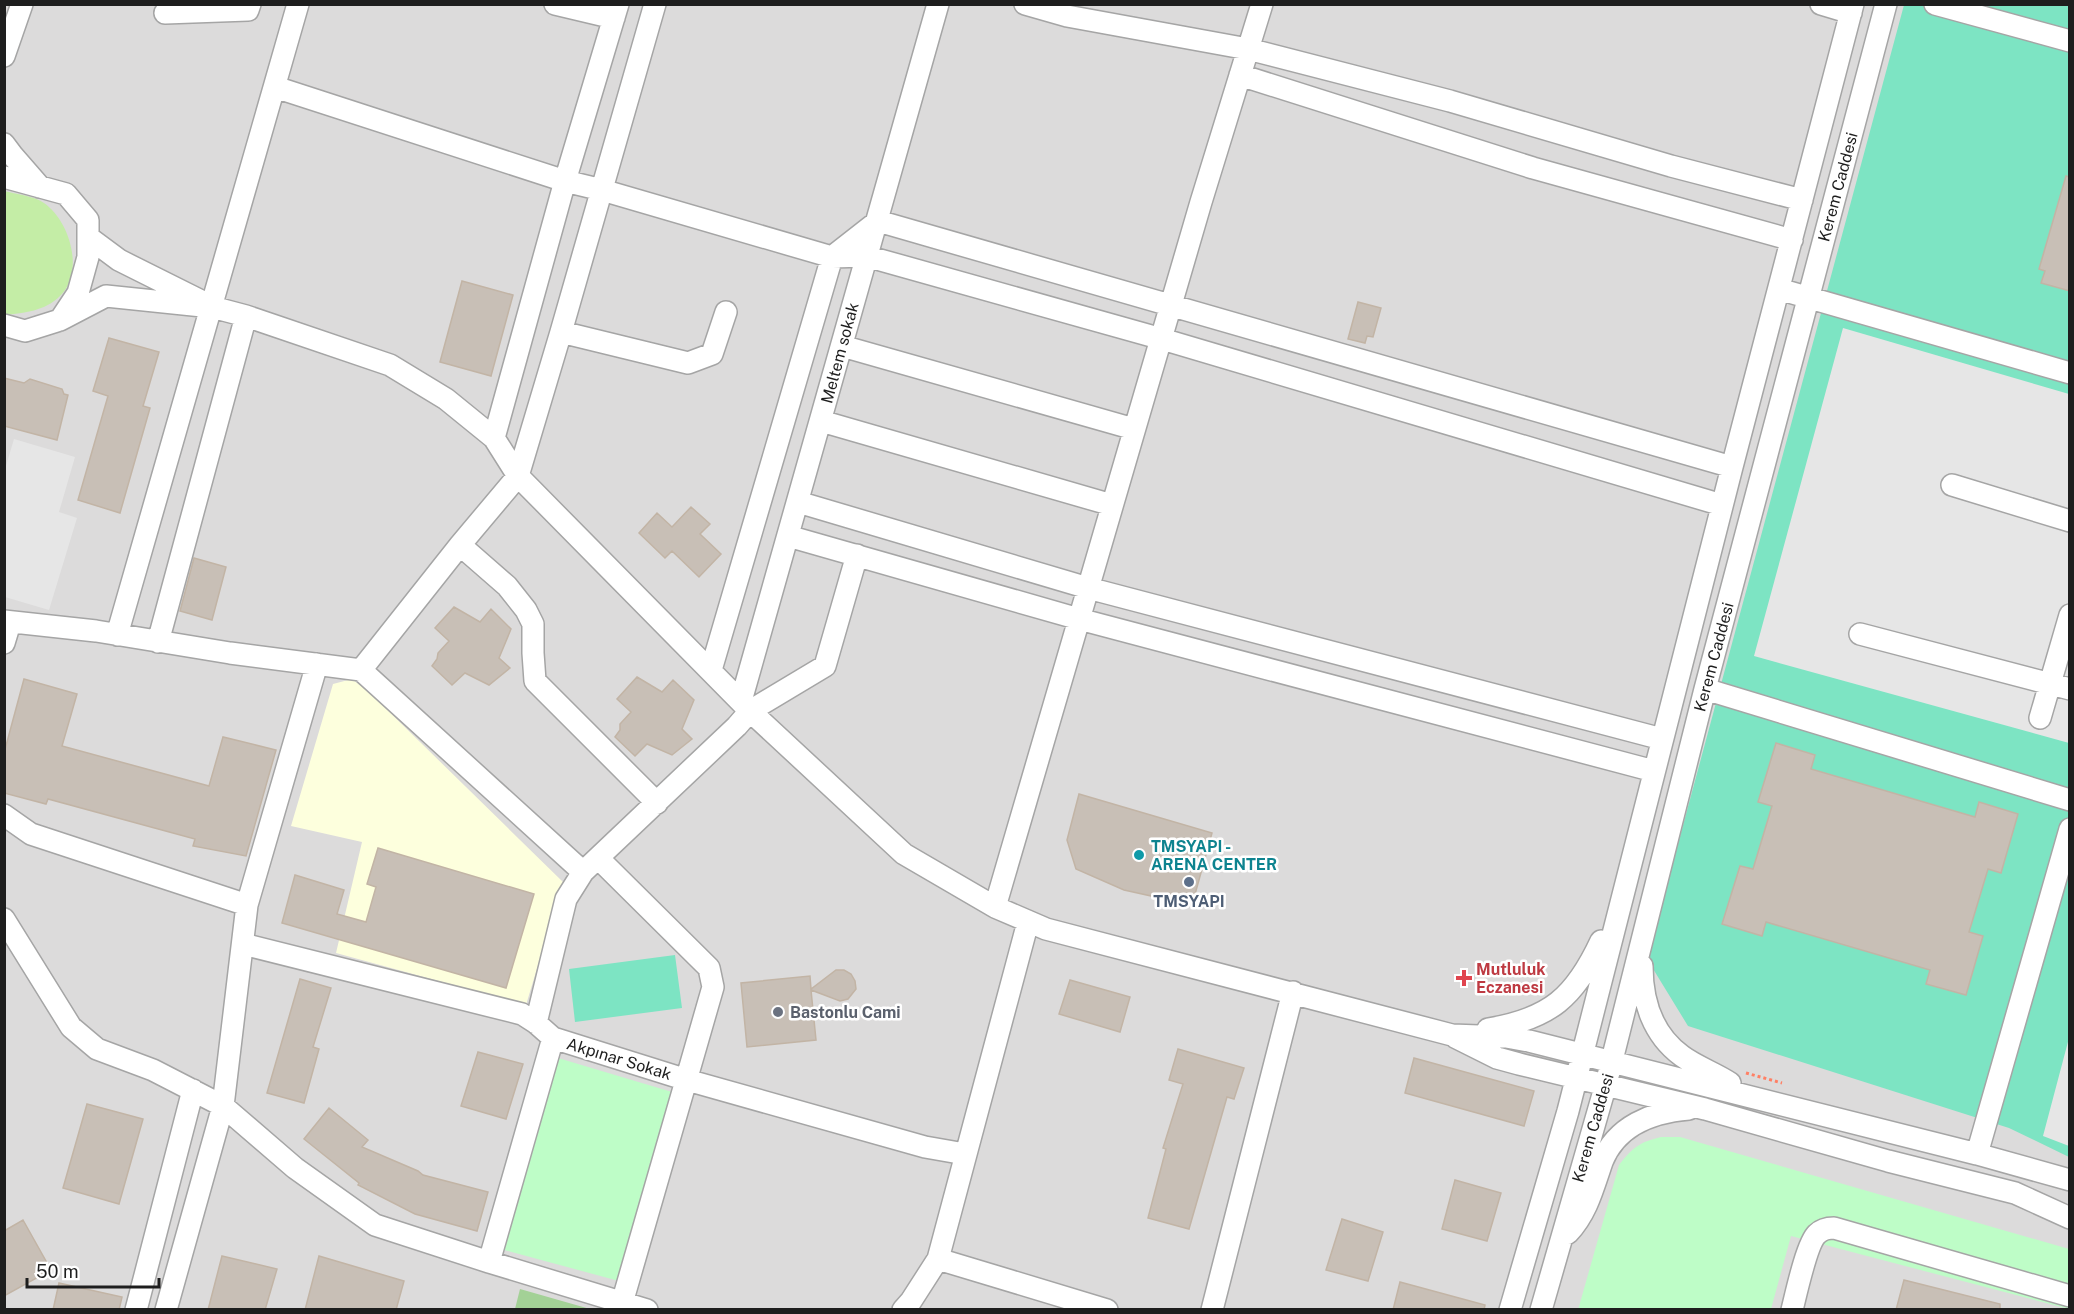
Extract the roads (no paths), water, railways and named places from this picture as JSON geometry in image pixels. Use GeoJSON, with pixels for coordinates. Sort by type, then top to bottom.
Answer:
{"type":"FeatureCollection","features":[{"type":"Feature","properties":{"kind":"street"},"geometry":{"type":"LineString","coordinates":[[4,56],[22,4]]}},
{"type":"Feature","properties":{"kind":"street"},"geometry":{"type":"LineString","coordinates":[[165,14],[248,10],[250,4]]}},
{"type":"Feature","properties":{"kind":"street"},"geometry":{"type":"LineString","coordinates":[[117,635],[298,4]]}},
{"type":"Feature","properties":{"kind":"street"},"geometry":{"type":"LineString","coordinates":[[494,438],[565,181],[616,11],[555,4]]}},
{"type":"Feature","properties":{"kind":"street"},"geometry":{"type":"LineString","coordinates":[[361,670],[460,544],[518,476],[655,4]]}},
{"type":"Feature","properties":{"kind":"street","name":"Meltem sokak"},"geometry":{"type":"LineString","coordinates":[[746,706],[788,536],[938,4]]}},
{"type":"Feature","properties":{"kind":"street"},"geometry":{"type":"LineString","coordinates":[[1025,4],[1066,16],[1248,49],[1450,101],[1671,166],[1802,200]]}},
{"type":"Feature","properties":{"kind":"street"},"geometry":{"type":"LineString","coordinates":[[995,907],[1134,429],[1262,4]]}},
{"type":"Feature","properties":{"kind":"street"},"geometry":{"type":"LineString","coordinates":[[1821,4],[1852,9]]}},
{"type":"Feature","properties":{"kind":"street","name":"Kerem Caddesi"},"geometry":{"type":"LineString","coordinates":[[1541,1310],[1606,1084],[1705,689],[1886,4]]}},
{"type":"Feature","properties":{"kind":"street"},"geometry":{"type":"LineString","coordinates":[[1935,4],[2070,41]]}},
{"type":"Feature","properties":{"kind":"street","name":"Kerem Caddesi"},"geometry":{"type":"LineString","coordinates":[[1510,1310],[1576,1077],[1852,9]]}},
{"type":"Feature","properties":{"kind":"street"},"geometry":{"type":"LineString","coordinates":[[1240,75],[1533,168],[1792,240]]}},
{"type":"Feature","properties":{"kind":"street"},"geometry":{"type":"LineString","coordinates":[[276,87],[565,181],[832,257],[866,256],[1162,339],[1722,505]]}},
{"type":"Feature","properties":{"kind":"street"},"geometry":{"type":"LineString","coordinates":[[4,144],[41,187]]}},
{"type":"Feature","properties":{"kind":"street"},"geometry":{"type":"LineString","coordinates":[[4,177],[66,194],[87,220],[88,257],[78,293],[60,320]]}},
{"type":"Feature","properties":{"kind":"street"},"geometry":{"type":"LineString","coordinates":[[832,257],[878,221],[1732,467]]}},
{"type":"Feature","properties":{"kind":"street"},"geometry":{"type":"LineString","coordinates":[[88,237],[119,260],[212,307]]}},
{"type":"Feature","properties":{"kind":"street","name":"Meltem sokak"},"geometry":{"type":"LineString","coordinates":[[711,670],[832,257]]}},
{"type":"Feature","properties":{"kind":"street"},"geometry":{"type":"LineString","coordinates":[[1779,289],[2070,373]]}},
{"type":"Feature","properties":{"kind":"street"},"geometry":{"type":"LineString","coordinates":[[4,326],[25,331],[60,320],[106,296],[212,307],[246,316],[390,365],[446,399],[494,438],[518,476],[746,706],[904,854],[995,907],[1028,922],[1046,929],[1452,1035],[1506,1037],[1612,1061],[2070,1180]]}},
{"type":"Feature","properties":{"kind":"street"},"geometry":{"type":"LineString","coordinates":[[561,332],[688,363],[712,354],[726,312]]}},
{"type":"Feature","properties":{"kind":"street"},"geometry":{"type":"LineString","coordinates":[[158,642],[246,316]]}},
{"type":"Feature","properties":{"kind":"street"},"geometry":{"type":"LineString","coordinates":[[842,346],[1134,429]]}},
{"type":"Feature","properties":{"kind":"street"},"geometry":{"type":"LineString","coordinates":[[821,421],[1112,504]]}},
{"type":"Feature","properties":{"kind":"street"},"geometry":{"type":"LineString","coordinates":[[1953,485],[2070,521]]}},
{"type":"Feature","properties":{"kind":"street"},"geometry":{"type":"LineString","coordinates":[[798,502],[1088,588],[1662,739]]}},
{"type":"Feature","properties":{"kind":"street"},"geometry":{"type":"LineString","coordinates":[[788,536],[1079,619],[1654,771]]}},
{"type":"Feature","properties":{"kind":"street"},"geometry":{"type":"LineString","coordinates":[[460,544],[507,586],[526,610],[533,624],[535,681],[657,804]]}},
{"type":"Feature","properties":{"kind":"street"},"geometry":{"type":"LineString","coordinates":[[536,1023],[566,899],[591,865],[737,726],[746,706],[825,666],[857,555]]}},
{"type":"Feature","properties":{"kind":"street"},"geometry":{"type":"LineString","coordinates":[[2040,718],[2060,687],[2070,615]]}},
{"type":"Feature","properties":{"kind":"street"},"geometry":{"type":"LineString","coordinates":[[6,629],[117,635],[361,670],[709,968],[713,987],[622,1303]]}},
{"type":"Feature","properties":{"kind":"street"},"geometry":{"type":"LineString","coordinates":[[1860,634],[2060,687]]}},
{"type":"Feature","properties":{"kind":"street"},"geometry":{"type":"LineString","coordinates":[[166,1310],[223,1106],[247,905],[317,664]]}},
{"type":"Feature","properties":{"kind":"street"},"geometry":{"type":"LineString","coordinates":[[1705,689],[2070,800]]}},
{"type":"Feature","properties":{"kind":"street"},"geometry":{"type":"LineString","coordinates":[[4,815],[31,834],[247,905]]}},
{"type":"Feature","properties":{"kind":"street"},"geometry":{"type":"LineString","coordinates":[[1977,1154],[2070,829]]}},
{"type":"Feature","properties":{"kind":"street"},"geometry":{"type":"LineString","coordinates":[[1452,1035],[1520,1022],[1539,1014],[1570,993],[1587,970],[1620,905]]}},
{"type":"Feature","properties":{"kind":"street"},"geometry":{"type":"LineString","coordinates":[[4,919],[71,1027],[97,1049],[153,1070],[223,1106],[295,1168],[375,1225],[647,1310]]}},
{"type":"Feature","properties":{"kind":"street"},"geometry":{"type":"LineString","coordinates":[[924,1310],[1028,922]]}},
{"type":"Feature","properties":{"kind":"street"},"geometry":{"type":"LineString","coordinates":[[1645,927],[1642,955],[1644,992],[1647,1006],[1659,1030],[1665,1040],[1682,1055],[1731,1083],[1745,1095]]}},
{"type":"Feature","properties":{"kind":"street","name":"Akpınar Sokak"},"geometry":{"type":"LineString","coordinates":[[243,944],[522,1014],[552,1038],[687,1080],[925,1147],[965,1154]]}},
{"type":"Feature","properties":{"kind":"street"},"geometry":{"type":"LineString","coordinates":[[1212,1310],[1293,992]]}},
{"type":"Feature","properties":{"kind":"street"},"geometry":{"type":"LineString","coordinates":[[1452,1035],[1475,1049],[1497,1058],[1705,1109],[1888,1161],[2015,1193],[2070,1218]]}},
{"type":"Feature","properties":{"kind":"street"},"geometry":{"type":"LineString","coordinates":[[489,1262],[552,1038]]}},
{"type":"Feature","properties":{"kind":"street"},"geometry":{"type":"LineString","coordinates":[[136,1310],[193,1090]]}},
{"type":"Feature","properties":{"kind":"street"},"geometry":{"type":"LineString","coordinates":[[1561,1240],[1584,1213],[1603,1162],[1614,1140],[1630,1127],[1652,1116],[1676,1110],[1705,1109]]}},
{"type":"Feature","properties":{"kind":"street"},"geometry":{"type":"LineString","coordinates":[[1792,1310],[1814,1236],[1821,1230],[1834,1228],[2070,1296]]}},
{"type":"Feature","properties":{"kind":"street"},"geometry":{"type":"LineString","coordinates":[[903,1310],[938,1259]]}},
{"type":"Feature","properties":{"kind":"street"},"geometry":{"type":"LineString","coordinates":[[938,1259],[1107,1310]]}},
{"type":"Feature","properties":{"kind":"place","name":"TMSYAPI - ARENA CENTER"},"geometry":{"type":"Point","coordinates":[1139,855]}},
{"type":"Feature","properties":{"kind":"place","name":"TMSYAPI"},"geometry":{"type":"Point","coordinates":[1189,882]}},
{"type":"Feature","properties":{"kind":"place","name":"Mutluluk Eczanesi"},"geometry":{"type":"Point","coordinates":[1464,978]}},
{"type":"Feature","properties":{"kind":"place","name":"Bastonlu Cami"},"geometry":{"type":"Point","coordinates":[778,1012]}}]}
